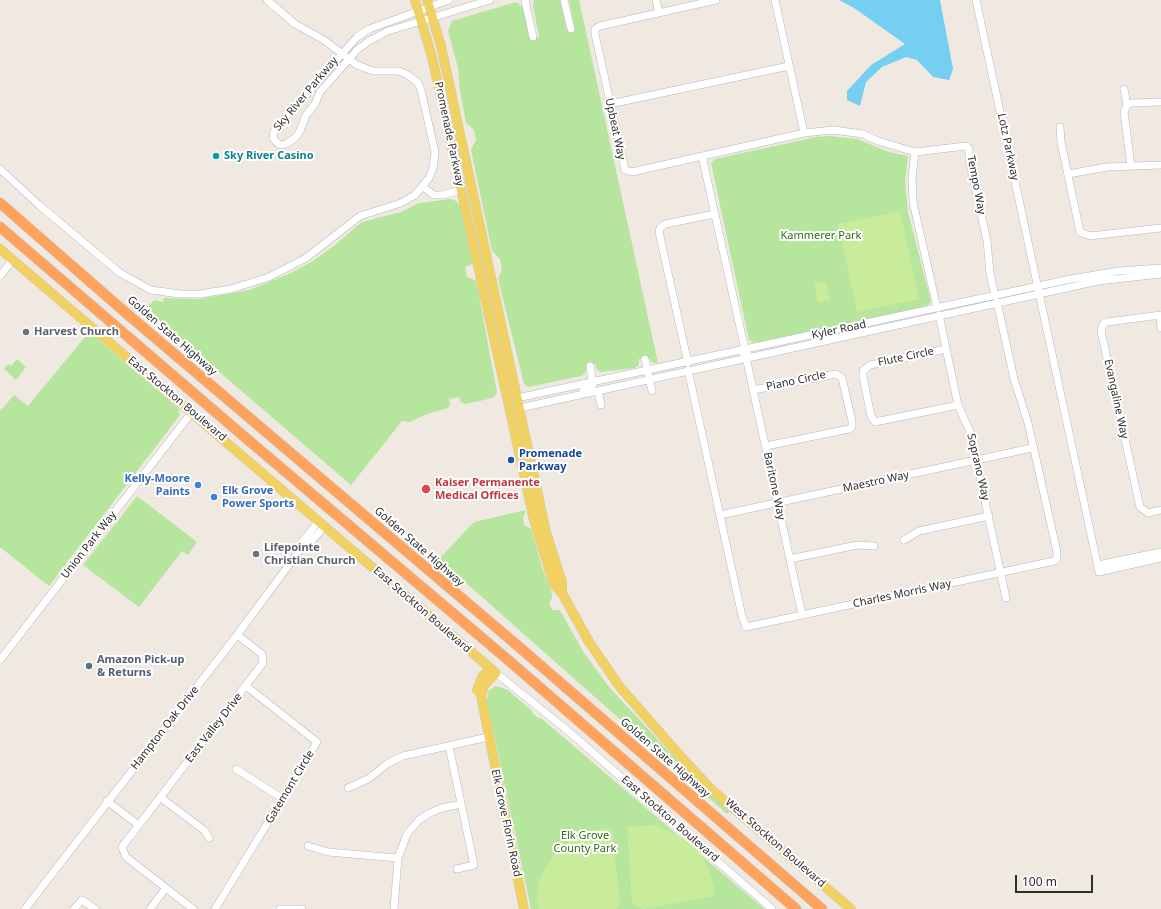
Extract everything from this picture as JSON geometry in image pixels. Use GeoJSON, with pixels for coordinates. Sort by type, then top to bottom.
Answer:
{"type":"FeatureCollection","features":[{"type":"Feature","properties":{"kind":"highway","name":"Golden State Highway"},"geometry":{"type":"LineString","coordinates":[[0,203],[822,909]]}},
{"type":"Feature","properties":{"kind":"highway"},"geometry":{"type":"LineString","coordinates":[[0,227],[507,659],[796,909]]}},
{"type":"Feature","properties":{"kind":"main road","name":"Promenade Parkway"},"geometry":{"type":"LineString","coordinates":[[415,0],[422,21],[467,214],[473,224],[481,262],[500,320],[542,516],[551,553],[562,582],[562,593]]}},
{"type":"Feature","properties":{"kind":"main road","name":"Promenade Parkway"},"geometry":{"type":"LineString","coordinates":[[428,3],[449,84],[525,483],[534,520],[549,573],[554,585],[562,593],[589,642],[620,687]]}},
{"type":"Feature","properties":{"kind":"main road","name":"East Stockton Boulevard"},"geometry":{"type":"LineString","coordinates":[[0,249],[493,670]]}},
{"type":"Feature","properties":{"kind":"main road"},"geometry":{"type":"LineString","coordinates":[[525,483],[529,485],[536,512],[542,516]]}},
{"type":"Feature","properties":{"kind":"main road"},"geometry":{"type":"LineString","coordinates":[[534,520],[539,526],[547,551],[551,553]]}},
{"type":"Feature","properties":{"kind":"main road","name":"Elk Grove Florin Road"},"geometry":{"type":"LineString","coordinates":[[493,670],[481,690],[488,738],[524,909]]}},
{"type":"Feature","properties":{"kind":"main road","name":"West Stockton Boulevard"},"geometry":{"type":"LineString","coordinates":[[620,687],[682,758],[712,789],[851,909]]}},
{"type":"Feature","properties":{"kind":"street"},"geometry":{"type":"LineString","coordinates":[[0,169],[44,209],[120,273],[151,290],[180,294],[200,294],[231,289],[255,282],[283,271],[313,254],[360,216],[401,203],[415,195],[423,187],[433,168],[435,152],[420,87],[415,80],[404,73],[368,70],[357,65],[324,40],[296,24],[268,0]]}},
{"type":"Feature","properties":{"kind":"street","name":"Sky River Parkway"},"geometry":{"type":"LineString","coordinates":[[449,0],[428,3],[419,10],[369,29],[357,37],[274,131],[273,138],[276,142],[280,145],[286,144],[295,138],[300,131],[306,115],[315,104],[320,92],[357,50],[375,37],[388,31],[490,0]]}},
{"type":"Feature","properties":{"kind":"street"},"geometry":{"type":"LineString","coordinates":[[461,9],[467,3],[474,0]]}},
{"type":"Feature","properties":{"kind":"street"},"geometry":{"type":"LineString","coordinates":[[525,0],[533,36]]}},
{"type":"Feature","properties":{"kind":"street"},"geometry":{"type":"LineString","coordinates":[[564,0],[571,29]]}},
{"type":"Feature","properties":{"kind":"street"},"geometry":{"type":"LineString","coordinates":[[656,0],[659,13]]}},
{"type":"Feature","properties":{"kind":"street","name":"Upbeat Way"},"geometry":{"type":"LineString","coordinates":[[716,0],[600,26],[595,29],[594,34],[624,167],[627,172],[804,134]]}},
{"type":"Feature","properties":{"kind":"street"},"geometry":{"type":"LineString","coordinates":[[775,0],[804,134]]}},
{"type":"Feature","properties":{"kind":"street","name":"Lotz Parkway"},"geometry":{"type":"LineString","coordinates":[[976,0],[1099,568]]}},
{"type":"Feature","properties":{"kind":"street"},"geometry":{"type":"LineString","coordinates":[[610,104],[789,66]]}},
{"type":"Feature","properties":{"kind":"street"},"geometry":{"type":"LineString","coordinates":[[1124,89],[1127,105],[1124,112],[1131,166]]}},
{"type":"Feature","properties":{"kind":"street"},"geometry":{"type":"LineString","coordinates":[[1127,105],[1132,103],[1161,102]]}},
{"type":"Feature","properties":{"kind":"street"},"geometry":{"type":"LineString","coordinates":[[1060,127],[1060,138],[1079,227],[1082,234],[1090,236],[1161,228]]}},
{"type":"Feature","properties":{"kind":"street","name":"Tempo Way"},"geometry":{"type":"LineString","coordinates":[[804,134],[833,130],[848,131],[914,152],[938,150],[963,145],[969,149],[969,159],[987,241],[990,273],[996,299]]}},
{"type":"Feature","properties":{"kind":"street","name":"Soprano Way"},"geometry":{"type":"LineString","coordinates":[[914,152],[912,178],[913,202],[958,405],[970,432],[1006,598]]}},
{"type":"Feature","properties":{"kind":"street","name":"Baritone Way"},"geometry":{"type":"LineString","coordinates":[[702,156],[802,615]]}},
{"type":"Feature","properties":{"kind":"street"},"geometry":{"type":"LineString","coordinates":[[1068,174],[1099,168],[1161,165]]}},
{"type":"Feature","properties":{"kind":"street"},"geometry":{"type":"LineString","coordinates":[[423,187],[434,194],[442,195],[461,190]]}},
{"type":"Feature","properties":{"kind":"street","name":"Charles Morris Way"},"geometry":{"type":"LineString","coordinates":[[715,214],[665,224],[658,232],[689,367],[742,616],[746,627],[1054,561],[1058,556],[1032,448],[1028,423],[1014,380],[996,299]]}},
{"type":"Feature","properties":{"kind":"street"},"geometry":{"type":"LineString","coordinates":[[0,276],[13,259]]}},
{"type":"Feature","properties":{"kind":"street","name":"Kyler Road"},"geometry":{"type":"LineString","coordinates":[[746,354],[880,328],[894,322],[1039,290],[1102,274],[1161,268]]}},
{"type":"Feature","properties":{"kind":"street","name":"Kyler Road"},"geometry":{"type":"LineString","coordinates":[[1039,290],[1110,279],[1161,274]]}},
{"type":"Feature","properties":{"kind":"street","name":"Kyler Road"},"geometry":{"type":"LineString","coordinates":[[520,408],[649,379],[689,367],[784,345],[798,339],[938,312],[965,302],[996,299]]}},
{"type":"Feature","properties":{"kind":"street"},"geometry":{"type":"LineString","coordinates":[[1161,315],[1161,328]]}},
{"type":"Feature","properties":{"kind":"street","name":"Evangaline Way"},"geometry":{"type":"LineString","coordinates":[[1161,315],[1107,322],[1103,324],[1101,331],[1140,508],[1148,513],[1161,510]]}},
{"type":"Feature","properties":{"kind":"street","name":"Flute Circle"},"geometry":{"type":"LineString","coordinates":[[946,349],[870,365],[863,371],[871,416],[875,422],[958,405]]}},
{"type":"Feature","properties":{"kind":"street"},"geometry":{"type":"LineString","coordinates":[[645,359],[652,391]]}},
{"type":"Feature","properties":{"kind":"street"},"geometry":{"type":"LineString","coordinates":[[547,402],[560,395],[590,388],[594,381],[590,366]]}},
{"type":"Feature","properties":{"kind":"street","name":"Kyler Road"},"geometry":{"type":"LineString","coordinates":[[517,398],[647,371],[689,367]]}},
{"type":"Feature","properties":{"kind":"street","name":"Piano Circle"},"geometry":{"type":"LineString","coordinates":[[753,390],[836,374],[842,378],[853,424],[849,429],[766,446]]}},
{"type":"Feature","properties":{"kind":"street"},"geometry":{"type":"LineString","coordinates":[[598,391],[601,405]]}},
{"type":"Feature","properties":{"kind":"street","name":"Union Park Way"},"geometry":{"type":"LineString","coordinates":[[0,660],[192,412]]}},
{"type":"Feature","properties":{"kind":"street","name":"Maestro Way"},"geometry":{"type":"LineString","coordinates":[[720,515],[1032,448]]}},
{"type":"Feature","properties":{"kind":"street"},"geometry":{"type":"LineString","coordinates":[[904,540],[919,531],[989,516]]}},
{"type":"Feature","properties":{"kind":"street","name":"Hampton Oak Drive"},"geometry":{"type":"LineString","coordinates":[[25,909],[237,635],[303,546],[308,546],[322,523]]}},
{"type":"Feature","properties":{"kind":"street"},"geometry":{"type":"LineString","coordinates":[[790,559],[857,545],[874,546]]}},
{"type":"Feature","properties":{"kind":"street"},"geometry":{"type":"LineString","coordinates":[[1099,568],[1161,552]]}},
{"type":"Feature","properties":{"kind":"street"},"geometry":{"type":"LineString","coordinates":[[1099,568],[1161,558]]}},
{"type":"Feature","properties":{"kind":"street","name":"East Valley Drive"},"geometry":{"type":"LineString","coordinates":[[165,889],[126,857],[122,847],[138,824],[160,798],[263,663],[262,654],[237,635]]}},
{"type":"Feature","properties":{"kind":"street","name":"East Stockton Boulevard"},"geometry":{"type":"LineString","coordinates":[[493,670],[567,730],[772,909]]}},
{"type":"Feature","properties":{"kind":"street","name":"Gatemont Circle"},"geometry":{"type":"LineString","coordinates":[[215,909],[317,742],[246,686]]}},
{"type":"Feature","properties":{"kind":"street"},"geometry":{"type":"LineString","coordinates":[[348,788],[368,779],[397,758],[488,738]]}},
{"type":"Feature","properties":{"kind":"street"},"geometry":{"type":"LineString","coordinates":[[449,746],[474,864],[457,868]]}},
{"type":"Feature","properties":{"kind":"street"},"geometry":{"type":"LineString","coordinates":[[236,769],[283,799]]}},
{"type":"Feature","properties":{"kind":"street"},"geometry":{"type":"LineString","coordinates":[[160,798],[205,831],[209,838]]}},
{"type":"Feature","properties":{"kind":"street"},"geometry":{"type":"LineString","coordinates":[[107,802],[138,824]]}},
{"type":"Feature","properties":{"kind":"street"},"geometry":{"type":"LineString","coordinates":[[394,909],[398,858],[404,840],[419,820],[436,810],[461,804]]}},
{"type":"Feature","properties":{"kind":"street"},"geometry":{"type":"LineString","coordinates":[[308,846],[322,851],[398,858]]}},
{"type":"Feature","properties":{"kind":"street"},"geometry":{"type":"LineString","coordinates":[[150,909],[165,889],[193,909]]}},
{"type":"Feature","properties":{"kind":"street"},"geometry":{"type":"LineString","coordinates":[[74,909],[82,900],[94,909]]}},
{"type":"Feature","properties":{"kind":"street"},"geometry":{"type":"LineString","coordinates":[[280,909],[302,909]]}},
{"type":"Feature","properties":{"kind":"green space"},"geometry":{"type":"Polygon","coordinates":[[[534,0],[560,0],[567,31],[575,29],[569,0],[579,0],[658,363],[653,363],[648,357],[639,359],[639,365],[635,368],[601,372],[597,370],[595,364],[586,366],[586,372],[581,376],[528,387],[524,384],[498,279],[502,270],[500,259],[492,251],[471,150],[476,140],[474,130],[466,123],[460,91],[458,68],[448,31],[452,21],[516,2],[523,7],[529,38],[539,37],[533,5],[534,0]]]}},
{"type":"Feature","properties":{"kind":"green space","name":"Kammerer Park"},"geometry":{"type":"Polygon","coordinates":[[[829,136],[857,139],[889,152],[908,156],[905,182],[908,212],[931,302],[927,306],[754,343],[749,340],[711,163],[715,159],[816,137],[829,136]]]}},
{"type":"Feature","properties":{"kind":"green space"},"geometry":{"type":"Polygon","coordinates":[[[451,199],[456,201],[462,208],[472,260],[472,264],[465,267],[467,277],[475,280],[477,284],[497,393],[493,398],[465,404],[460,401],[459,397],[449,399],[450,405],[448,408],[427,414],[410,422],[402,421],[351,485],[146,309],[154,300],[163,302],[164,298],[200,299],[249,290],[291,273],[313,261],[362,222],[401,212],[419,203],[451,199]]]}},
{"type":"Feature","properties":{"kind":"green space"},"geometry":{"type":"Polygon","coordinates":[[[900,211],[919,299],[857,312],[838,224],[900,211]]]}},
{"type":"Feature","properties":{"kind":"green space"},"geometry":{"type":"Polygon","coordinates":[[[826,281],[830,300],[818,302],[814,283],[826,281]]]}},
{"type":"Feature","properties":{"kind":"green space"},"geometry":{"type":"Polygon","coordinates":[[[89,332],[178,408],[180,415],[49,586],[0,547],[0,411],[14,395],[28,406],[89,332]]]}},
{"type":"Feature","properties":{"kind":"green space"},"geometry":{"type":"Polygon","coordinates":[[[17,359],[26,367],[16,380],[4,369],[8,364],[11,366],[17,359]]]}},
{"type":"Feature","properties":{"kind":"green space"},"geometry":{"type":"Polygon","coordinates":[[[137,496],[197,542],[188,555],[182,551],[139,607],[83,565],[137,496]]]}},
{"type":"Feature","properties":{"kind":"green space"},"geometry":{"type":"Polygon","coordinates":[[[526,510],[523,517],[524,525],[532,531],[542,567],[552,594],[552,598],[549,603],[552,610],[558,610],[561,612],[584,653],[609,687],[676,759],[731,810],[727,814],[439,559],[474,522],[526,510]]]}},
{"type":"Feature","properties":{"kind":"green space","name":"Elk Grove County Park"},"geometry":{"type":"Polygon","coordinates":[[[496,686],[508,690],[532,711],[533,714],[538,718],[541,718],[764,909],[531,909],[487,701],[488,691],[496,686]]]}},
{"type":"Feature","properties":{"kind":"green space"},"geometry":{"type":"Polygon","coordinates":[[[656,825],[683,838],[699,852],[708,868],[714,887],[714,894],[711,897],[643,909],[632,904],[627,827],[656,825]]]}},
{"type":"Feature","properties":{"kind":"green space"},"geometry":{"type":"Polygon","coordinates":[[[612,828],[620,904],[616,909],[539,909],[536,899],[541,876],[554,854],[571,840],[593,830],[612,828]]]}},
{"type":"Feature","properties":{"kind":"water"},"geometry":{"type":"Polygon","coordinates":[[[839,0],[940,0],[953,69],[949,80],[933,77],[917,60],[906,57],[882,67],[866,82],[860,106],[847,100],[847,91],[871,65],[905,44],[854,8],[839,0]]]}},
{"type":"Feature","properties":{"kind":"place","name":"Sky River Casino"},"geometry":{"type":"Point","coordinates":[216,156]}},
{"type":"Feature","properties":{"kind":"place","name":"Harvest Church"},"geometry":{"type":"Point","coordinates":[26,332]}},
{"type":"Feature","properties":{"kind":"place","name":"Promenade Parkway"},"geometry":{"type":"Point","coordinates":[511,460]}},
{"type":"Feature","properties":{"kind":"place","name":"Kelly-Moore Paints"},"geometry":{"type":"Point","coordinates":[198,485]}},
{"type":"Feature","properties":{"kind":"place","name":"Kaiser Permanente Medical Offices"},"geometry":{"type":"Point","coordinates":[426,489]}},
{"type":"Feature","properties":{"kind":"place","name":"Elk Grove Power Sports"},"geometry":{"type":"Point","coordinates":[214,497]}},
{"type":"Feature","properties":{"kind":"place","name":"Lifepointe Christian Church"},"geometry":{"type":"Point","coordinates":[256,554]}},
{"type":"Feature","properties":{"kind":"place","name":"Amazon Pick-up & Returns"},"geometry":{"type":"Point","coordinates":[89,666]}}]}
